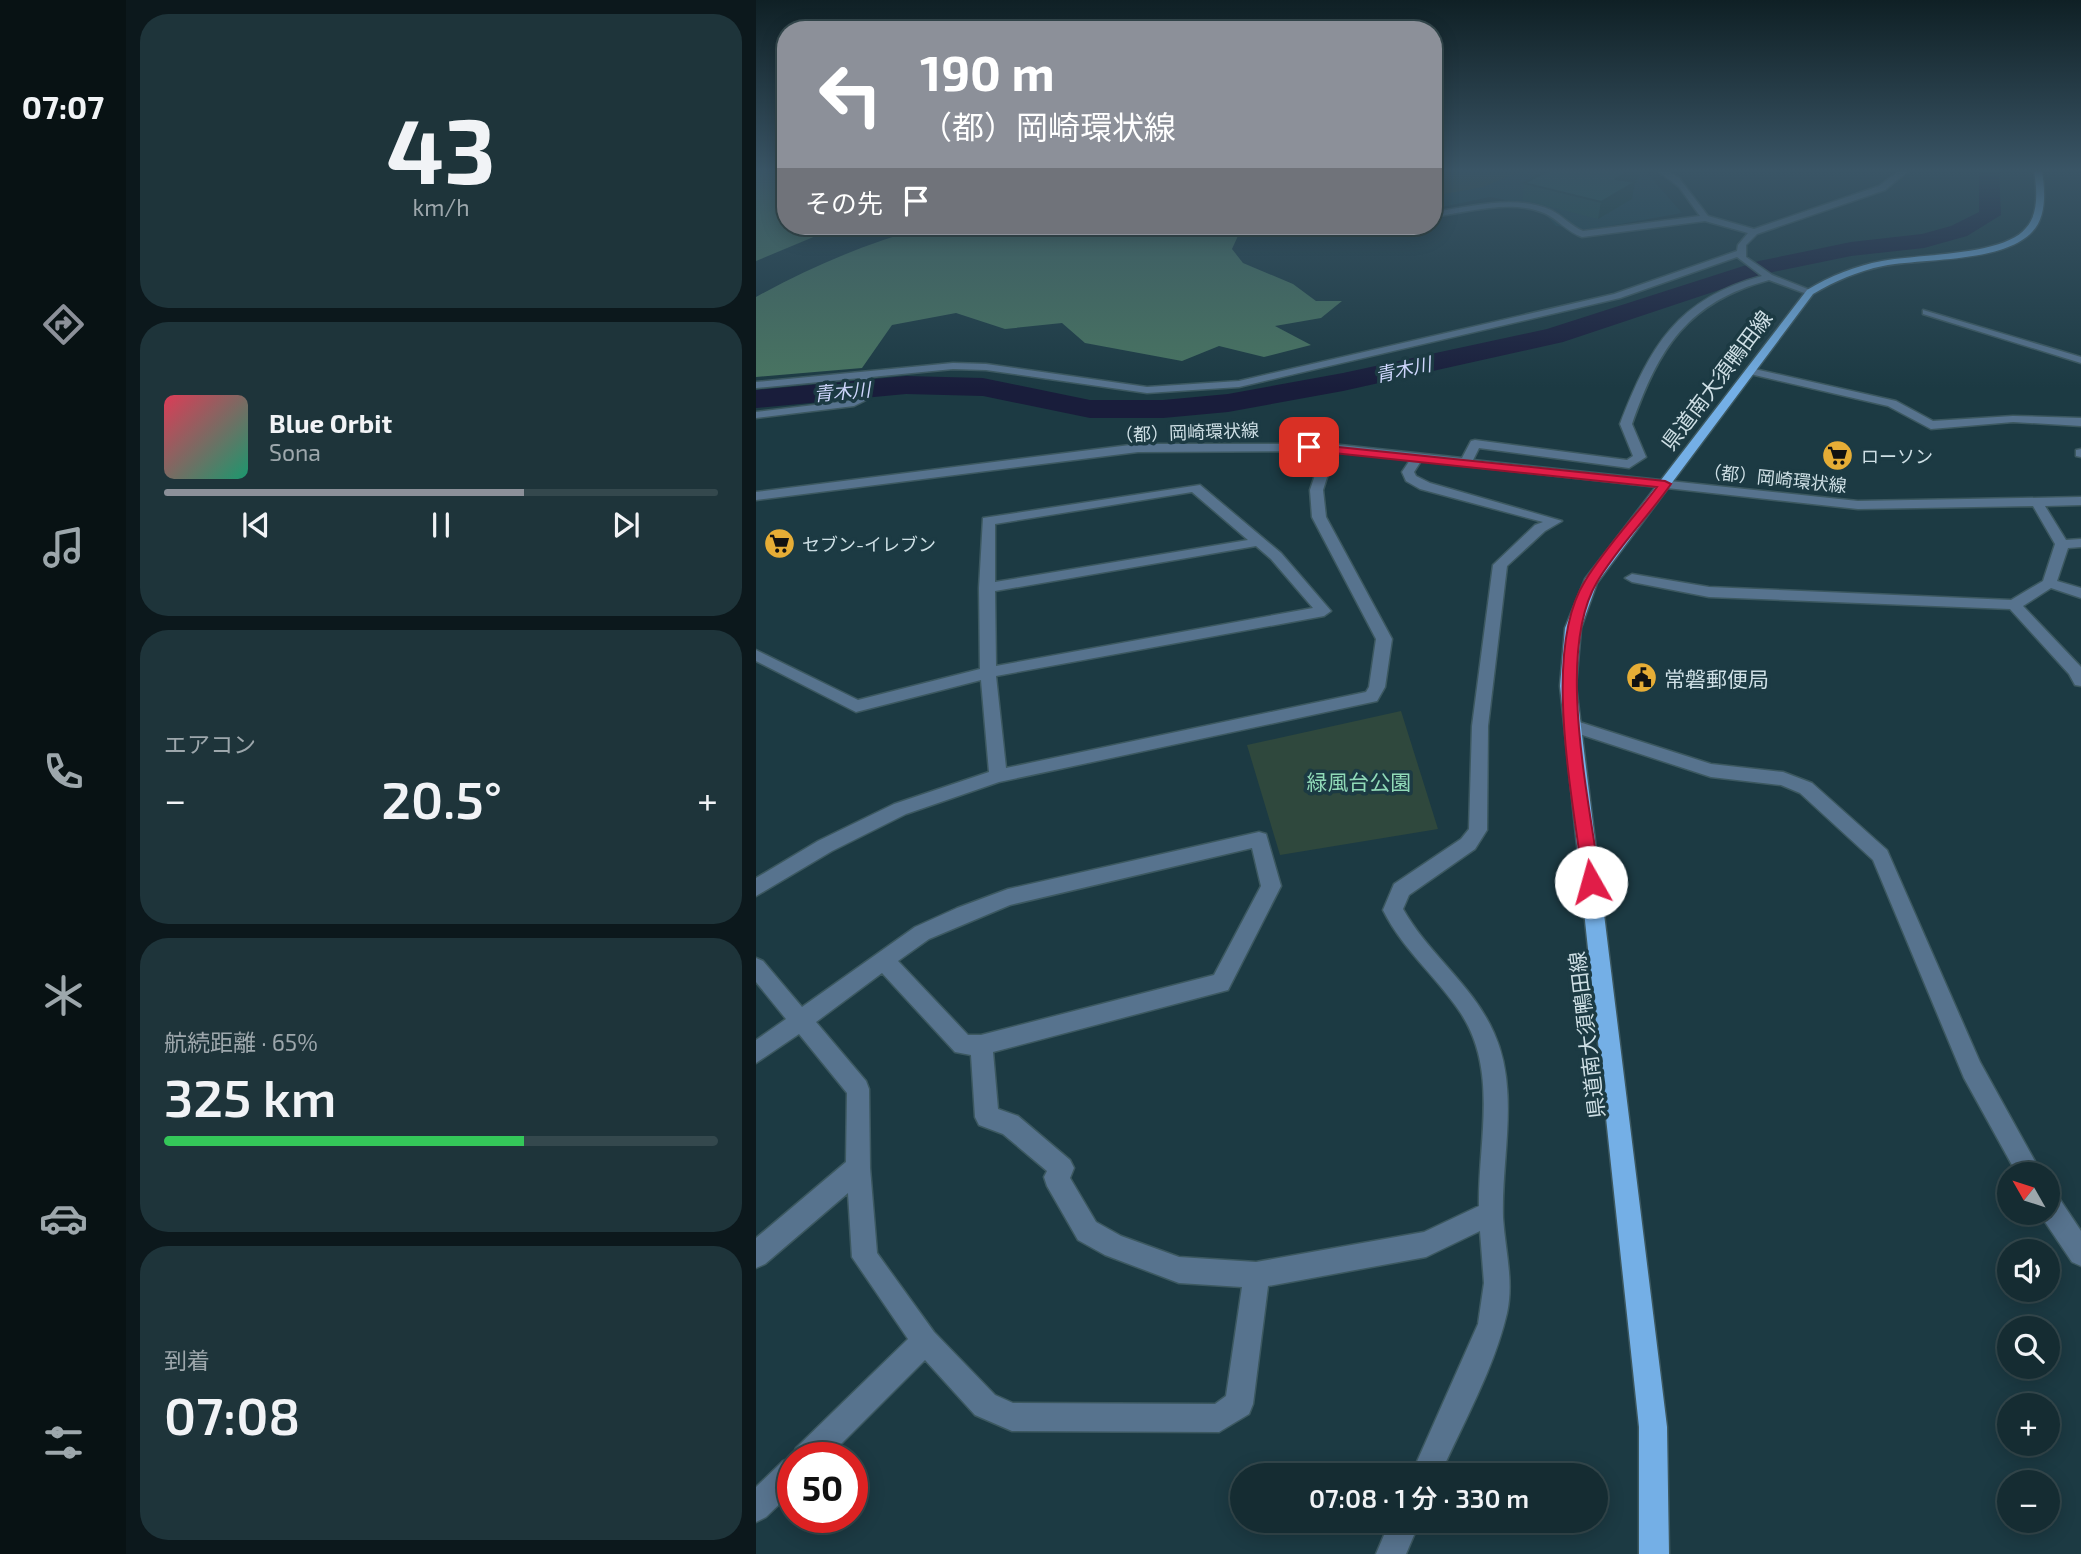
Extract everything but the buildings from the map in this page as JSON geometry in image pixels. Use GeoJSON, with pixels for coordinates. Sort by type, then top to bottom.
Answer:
{"type":"FeatureCollection","features":[{"type":"Feature","properties":{"kind":"main road","name":"県道南大須鴨田線"},"geometry":{"type":"LineString","coordinates":[[1654,1554],[1653,1427],[1568,685],[1573,628],[1590,583],[1810,292],[1854,271],[2005,244]]}},
{"type":"Feature","properties":{"kind":"street"},"geometry":{"type":"LineString","coordinates":[[1740,256],[1743,244]]}},
{"type":"Feature","properties":{"kind":"street"},"geometry":{"type":"LineString","coordinates":[[1740,256],[1767,276],[1810,292]]}},
{"type":"Feature","properties":{"kind":"street"},"geometry":{"type":"LineString","coordinates":[[756,385],[865,377],[953,366],[986,366],[1147,390],[1239,384],[1617,296],[1740,256]]}},
{"type":"Feature","properties":{"kind":"street"},"geometry":{"type":"LineString","coordinates":[[1466,462],[1475,444],[1629,464],[1640,457],[1626,424],[1643,376],[1657,354],[1690,310],[1767,276]]}},
{"type":"Feature","properties":{"kind":"street"},"geometry":{"type":"LineString","coordinates":[[1926,312],[2081,359]]}},
{"type":"Feature","properties":{"kind":"street"},"geometry":{"type":"LineString","coordinates":[[1750,371],[1892,402],[1931,425],[2013,419],[2081,422]]}},
{"type":"Feature","properties":{"kind":"street"},"geometry":{"type":"LineString","coordinates":[[756,415],[850,404],[862,399],[865,377]]}},
{"type":"Feature","properties":{"kind":"street","name":"（都）岡崎環状線"},"geometry":{"type":"LineString","coordinates":[[756,496],[1138,448],[1244,446],[1331,448],[1858,505],[2081,501]]}},
{"type":"Feature","properties":{"kind":"street"},"geometry":{"type":"LineString","coordinates":[[756,888],[825,846],[900,809],[998,776],[1371,697],[1377,687],[1384,639],[1319,517],[1315,502],[1315,484],[1331,448]]}},
{"type":"Feature","properties":{"kind":"street"},"geometry":{"type":"LineString","coordinates":[[1418,457],[1408,472],[1410,478],[1425,486],[1555,520],[1539,528],[1500,565],[1480,726],[1478,830],[1468,844],[1402,890],[1393,910],[1420,954],[1461,994],[1486,1038],[1494,1082],[1491,1213],[1500,1278],[1491,1323],[1430,1463]]}},
{"type":"Feature","properties":{"kind":"street"},"geometry":{"type":"LineString","coordinates":[[756,655],[856,706],[924,686],[988,673],[1324,611],[1276,556],[1195,488],[988,521],[988,673],[998,776]]}},
{"type":"Feature","properties":{"kind":"street"},"geometry":{"type":"LineString","coordinates":[[1632,578],[1709,592],[2014,605],[2049,583],[2062,544],[2038,503]]}},
{"type":"Feature","properties":{"kind":"street"},"geometry":{"type":"LineString","coordinates":[[986,588],[1258,542]]}},
{"type":"Feature","properties":{"kind":"street"},"geometry":{"type":"LineString","coordinates":[[2062,544],[2081,543]]}},
{"type":"Feature","properties":{"kind":"street"},"geometry":{"type":"LineString","coordinates":[[2049,583],[2081,593]]}},
{"type":"Feature","properties":{"kind":"street"},"geometry":{"type":"LineString","coordinates":[[2014,605],[2079,675]]}},
{"type":"Feature","properties":{"kind":"street"},"geometry":{"type":"LineString","coordinates":[[1573,726],[1711,770],[1773,777],[1806,788],[1880,855],[1972,1070],[2023,1162]]}},
{"type":"Feature","properties":{"kind":"street"},"geometry":{"type":"LineString","coordinates":[[756,1054],[883,960],[922,933],[1008,897],[1259,839],[1271,886],[1221,983],[981,1045],[963,1045],[883,960]]}},
{"type":"Feature","properties":{"kind":"street"},"geometry":{"type":"LineString","coordinates":[[756,967],[858,1089],[858,1168],[864,1257],[925,1341],[985,1405],[1012,1418],[1219,1418],[1239,1404],[1256,1275]]}},
{"type":"Feature","properties":{"kind":"street"},"geometry":{"type":"LineString","coordinates":[[981,1045],[987,1117],[1010,1124],[1062,1168],[1056,1177],[1087,1231],[1114,1245],[1179,1270],[1256,1275],[1426,1244],[1491,1213]]}},
{"type":"Feature","properties":{"kind":"street"},"geometry":{"type":"LineString","coordinates":[[756,1255],[858,1168]]}},
{"type":"Feature","properties":{"kind":"street"},"geometry":{"type":"LineString","coordinates":[[2060,1222],[2081,1253]]}},
{"type":"Feature","properties":{"kind":"street"},"geometry":{"type":"LineString","coordinates":[[822,1442],[925,1341]]}},
{"type":"Feature","properties":{"kind":"street"},"geometry":{"type":"LineString","coordinates":[[756,1507],[777,1487]]}},
{"type":"Feature","properties":{"kind":"street"},"geometry":{"type":"LineString","coordinates":[[1391,1554],[1400,1533]]}},
{"type":"Feature","properties":{"kind":"green space"},"geometry":{"type":"Polygon","coordinates":[[[756,244],[798,244],[756,261],[756,244]]]}},
{"type":"Feature","properties":{"kind":"green space"},"geometry":{"type":"Polygon","coordinates":[[[874,244],[1234,244],[1232,249],[1243,263],[1293,284],[1316,301],[1342,301],[1321,318],[1275,326],[1311,345],[1264,357],[1219,346],[1182,361],[1085,343],[1062,323],[1005,329],[956,313],[892,325],[862,368],[756,377],[756,297],[840,256],[874,244]]]}},
{"type":"Feature","properties":{"kind":"green space","name":"緑風台公園"},"geometry":{"type":"Polygon","coordinates":[[[1401,711],[1438,829],[1280,855],[1247,745],[1401,711]]]}},
{"type":"Feature","properties":{"kind":"waterway","name":"青木川"},"geometry":{"type":"LineString","coordinates":[[756,399],[906,385],[983,387],[1090,409],[1163,409],[1228,403],[1343,382],[1554,336],[1767,266],[1851,249],[1901,244]]}},
{"type":"Feature","properties":{"kind":"place","name":"ローソン"},"geometry":{"type":"Point","coordinates":[1838,456]}},
{"type":"Feature","properties":{"kind":"place","name":"セブン-イレブン"},"geometry":{"type":"Point","coordinates":[779,544]}},
{"type":"Feature","properties":{"kind":"place","name":"常磐郵便局"},"geometry":{"type":"Point","coordinates":[1641,678]}},
{"type":"Feature","properties":{"kind":"route"},"geometry":{"type":"LineString","coordinates":[[1309,447],[1665,484],[1590,583],[1573,628],[1568,685],[1591,882]]}}]}
